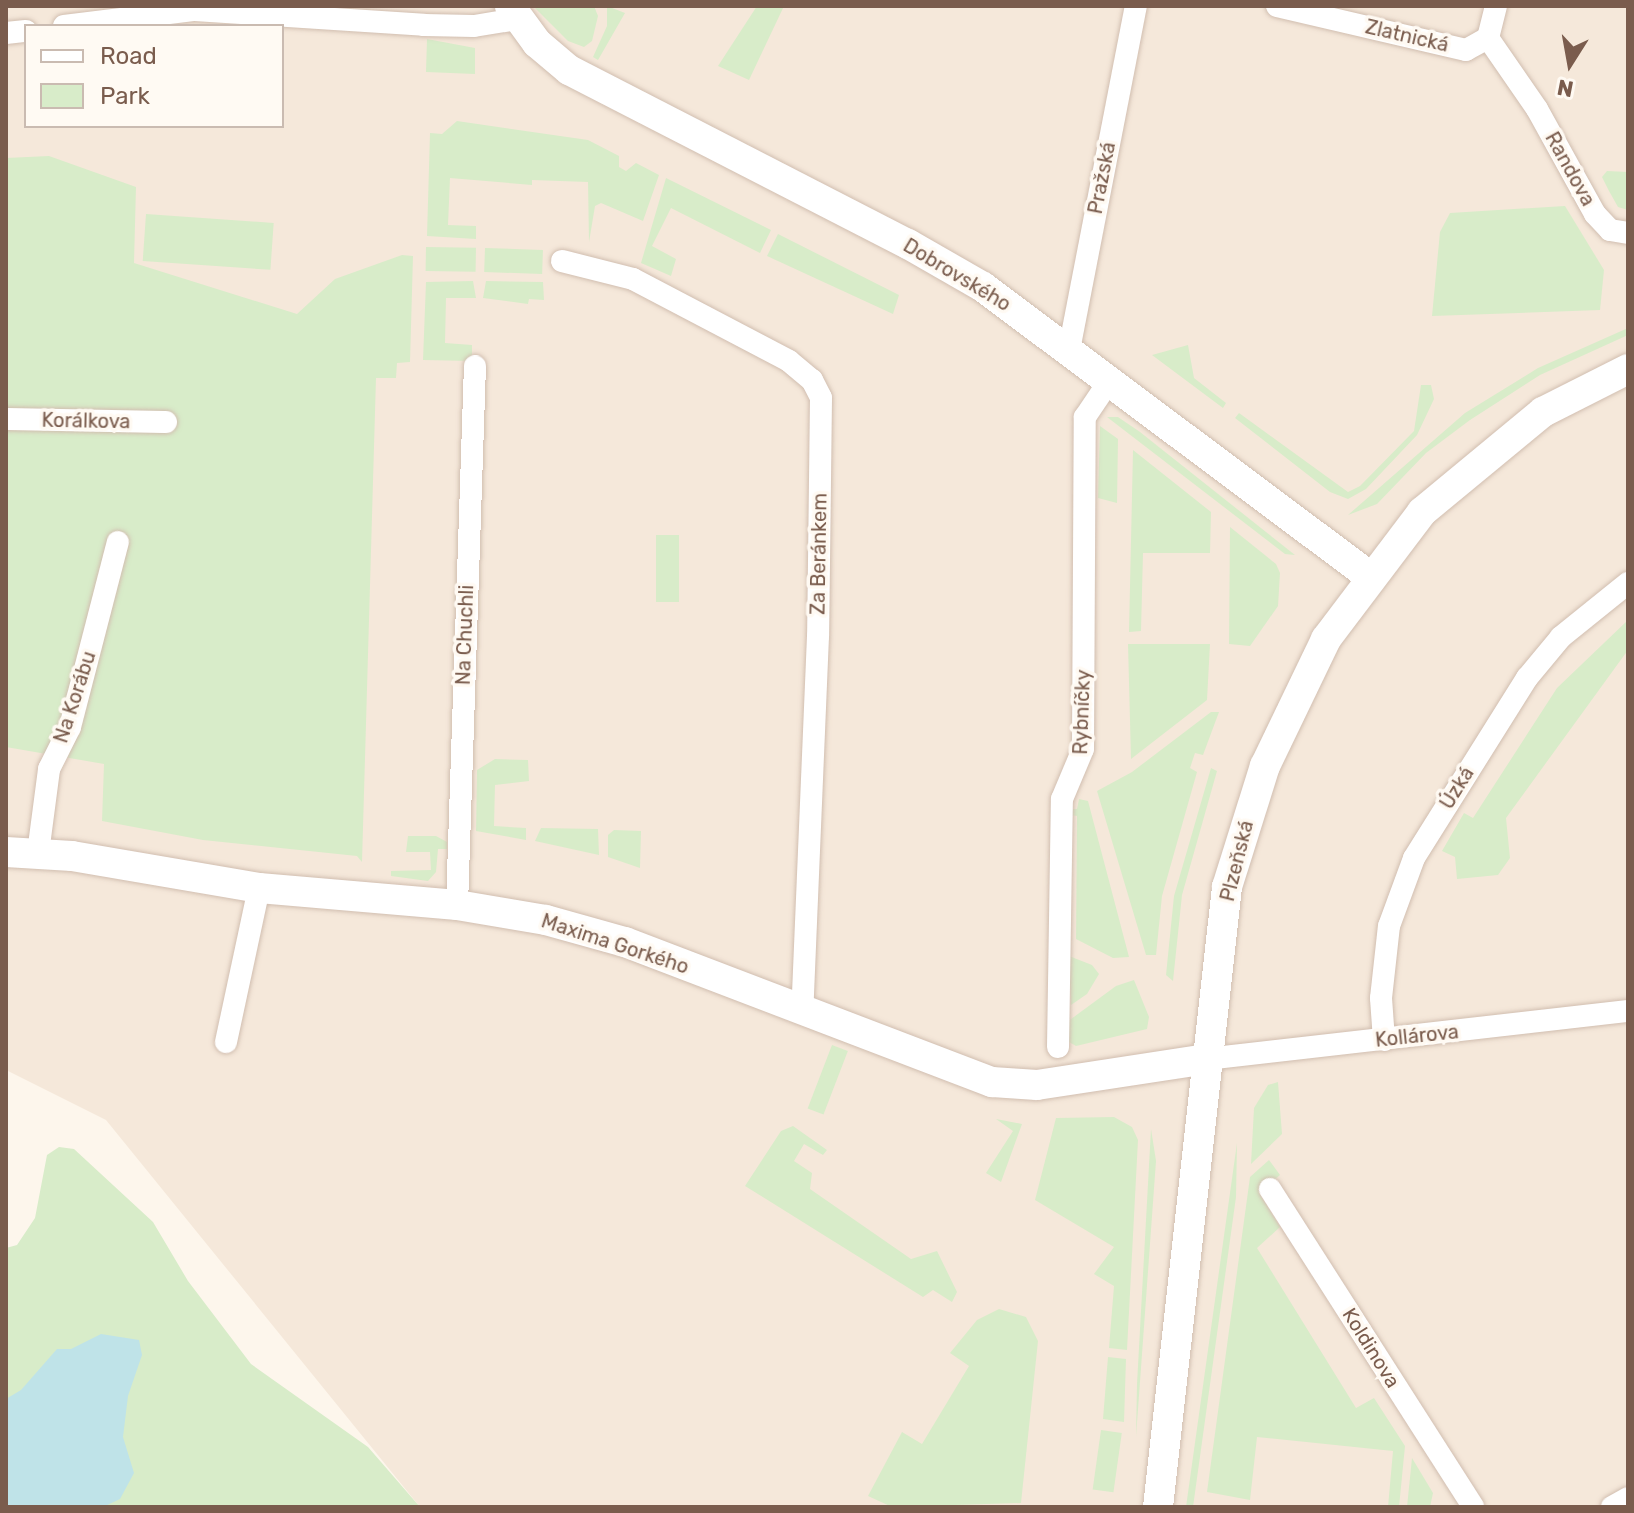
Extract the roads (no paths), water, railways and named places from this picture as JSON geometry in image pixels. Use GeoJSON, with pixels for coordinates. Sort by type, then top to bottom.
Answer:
{"type":"FeatureCollection","features":[{"type":"Feature","properties":{"kind":"main road","name":"Dobrovského"},"geometry":{"type":"LineString","coordinates":[[514,12],[569,70],[908,244],[983,287],[1370,577]]}},
{"type":"Feature","properties":{"kind":"main road","name":"Plzeňská"},"geometry":{"type":"LineString","coordinates":[[1158,1507],[1227,887],[1247,818],[1287,715],[1326,639],[1422,512],[1487,455],[1543,412],[1628,369]]}},
{"type":"Feature","properties":{"kind":"main road","name":"Maxima Gorkého"},"geometry":{"type":"LineString","coordinates":[[6,852],[38,853],[259,888],[457,905],[593,932],[946,1067],[1008,1084],[1037,1085],[1206,1059]]}},
{"type":"Feature","properties":{"kind":"street","name":"Pražská"},"geometry":{"type":"LineString","coordinates":[[1069,350],[1136,6]]}},
{"type":"Feature","properties":{"kind":"street","name":"Zlatnická"},"geometry":{"type":"LineString","coordinates":[[1277,6],[1466,50],[1488,38]]}},
{"type":"Feature","properties":{"kind":"street"},"geometry":{"type":"LineString","coordinates":[[1488,38],[1496,6]]}},
{"type":"Feature","properties":{"kind":"street"},"geometry":{"type":"LineString","coordinates":[[80,24],[195,10],[474,26],[514,12]]}},
{"type":"Feature","properties":{"kind":"street","name":"Randova"},"geometry":{"type":"LineString","coordinates":[[1488,38],[1537,109],[1595,214],[1610,230],[1628,233]]}},
{"type":"Feature","properties":{"kind":"street","name":"Za Beránkem"},"geometry":{"type":"LineString","coordinates":[[562,261],[633,279],[789,361],[812,380],[821,398],[818,636],[802,1010]]}},
{"type":"Feature","properties":{"kind":"street","name":"Na Chuchli"},"geometry":{"type":"LineString","coordinates":[[457,905],[475,366]]}},
{"type":"Feature","properties":{"kind":"street","name":"Rybníčky"},"geometry":{"type":"LineString","coordinates":[[1058,1047],[1062,799],[1083,749],[1085,417],[1110,380]]}},
{"type":"Feature","properties":{"kind":"street","name":"Korálkova"},"geometry":{"type":"LineString","coordinates":[[6,419],[166,422]]}},
{"type":"Feature","properties":{"kind":"street","name":"Na Korábu"},"geometry":{"type":"LineString","coordinates":[[38,853],[46,779],[70,727],[118,542]]}},
{"type":"Feature","properties":{"kind":"street","name":"Úzká"},"geometry":{"type":"LineString","coordinates":[[1384,1040],[1381,993],[1389,926],[1414,858],[1527,678],[1561,637],[1628,583]]}},
{"type":"Feature","properties":{"kind":"street"},"geometry":{"type":"LineString","coordinates":[[226,1042],[259,888]]}},
{"type":"Feature","properties":{"kind":"street","name":"Kollárova"},"geometry":{"type":"LineString","coordinates":[[1206,1059],[1628,1011]]}},
{"type":"Feature","properties":{"kind":"street","name":"Koldinova"},"geometry":{"type":"LineString","coordinates":[[1270,1189],[1473,1507]]}},
{"type":"Feature","properties":{"kind":"street"},"geometry":{"type":"LineString","coordinates":[[1612,1507],[1628,1498]]}},
{"type":"Feature","properties":{"kind":"water"},"geometry":{"type":"Polygon","coordinates":[[[101,1334],[139,1340],[142,1355],[128,1396],[123,1437],[134,1473],[120,1499],[103,1507],[6,1507],[6,1399],[21,1390],[57,1349],[71,1349],[101,1334]]]}}]}
